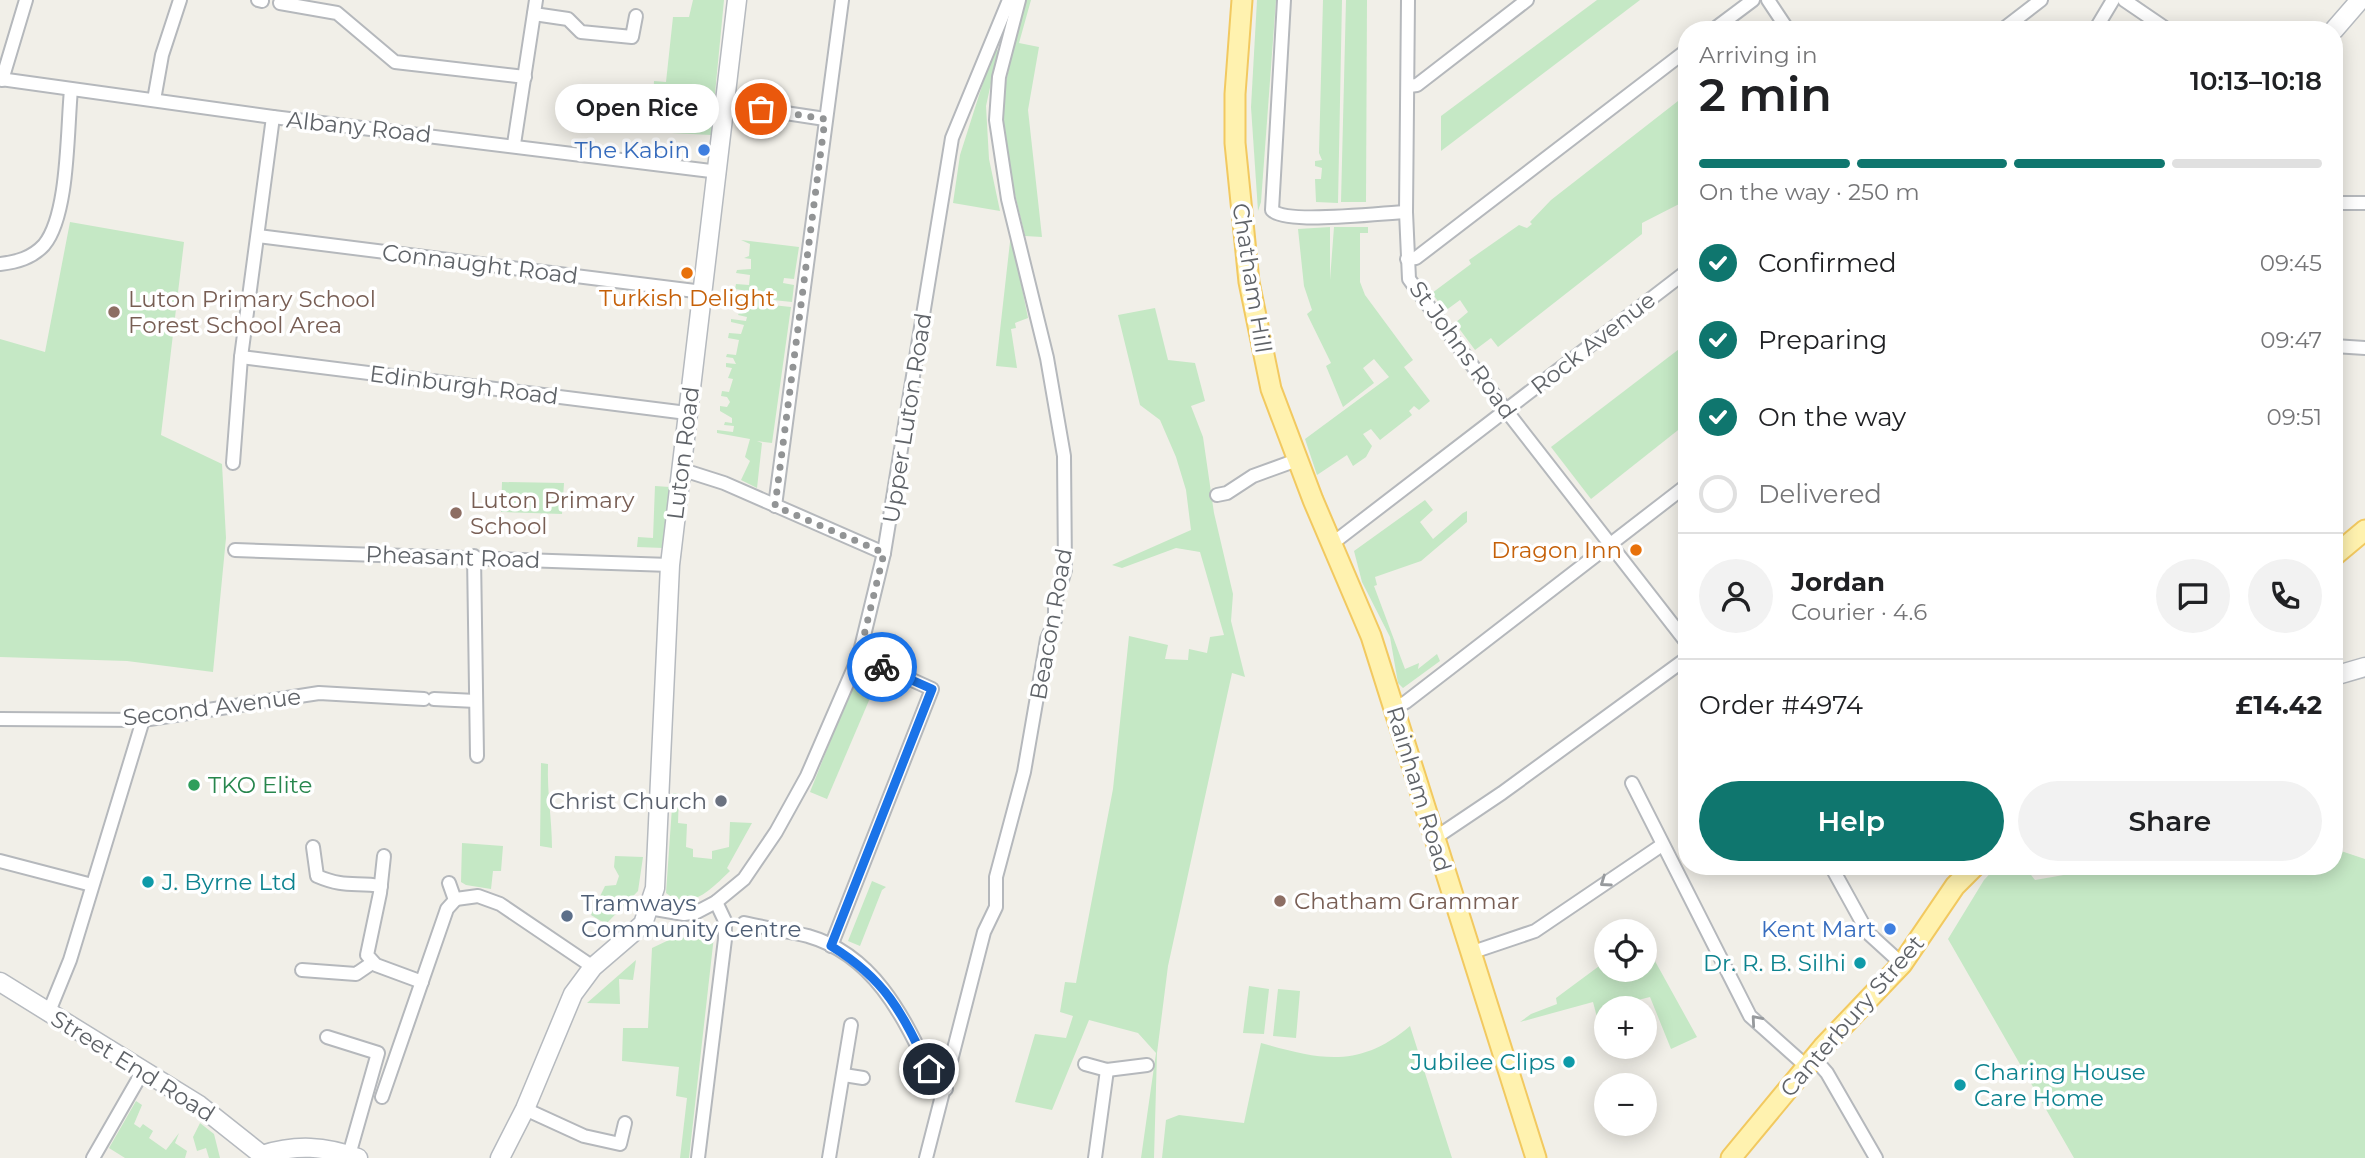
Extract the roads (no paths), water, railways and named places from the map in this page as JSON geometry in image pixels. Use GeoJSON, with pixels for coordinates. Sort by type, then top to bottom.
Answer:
{"type":"FeatureCollection","features":[{"type":"Feature","properties":{"kind":"main road","name":"Chatham Hill"},"geometry":{"type":"LineString","coordinates":[[1242,0],[1235,94],[1235,143],[1249,282],[1275,407],[1333,543]]}},
{"type":"Feature","properties":{"kind":"main road"},"geometry":{"type":"LineString","coordinates":[[2343,548],[2365,530]]}},
{"type":"Feature","properties":{"kind":"main road","name":"Rainham Road"},"geometry":{"type":"LineString","coordinates":[[1333,543],[1364,617],[1536,1158]]}},
{"type":"Feature","properties":{"kind":"main road"},"geometry":{"type":"LineString","coordinates":[[1955,886],[1966,875]]}},
{"type":"Feature","properties":{"kind":"main road","name":"Canterbury Street"},"geometry":{"type":"LineString","coordinates":[[1731,1158],[1810,1062],[1902,964],[1955,886]]}},
{"type":"Feature","properties":{"kind":"street"},"geometry":{"type":"LineString","coordinates":[[1,80],[26,0]]}},
{"type":"Feature","properties":{"kind":"street"},"geometry":{"type":"LineString","coordinates":[[154,100],[162,55],[180,0]]}},
{"type":"Feature","properties":{"kind":"street"},"geometry":{"type":"LineString","coordinates":[[514,144],[536,0]]}},
{"type":"Feature","properties":{"kind":"street","name":"Luton Road"},"geometry":{"type":"LineString","coordinates":[[649,908],[655,888],[670,565],[719,172],[737,0]]}},
{"type":"Feature","properties":{"kind":"street"},"geometry":{"type":"LineString","coordinates":[[775,506],[842,0]]}},
{"type":"Feature","properties":{"kind":"street","name":"Upper Luton Road"},"geometry":{"type":"LineString","coordinates":[[649,908],[684,914],[716,902],[744,879],[776,832],[807,776],[859,656],[884,553],[952,138],[1009,0]]}},
{"type":"Feature","properties":{"kind":"street","name":"Beacon Road"},"geometry":{"type":"LineString","coordinates":[[926,1158],[946,1089],[984,932],[996,907],[996,877],[1024,772],[1047,639],[1055,620],[1055,602],[1066,568],[1066,487],[1060,426],[1037,314],[1008,199],[996,125],[999,77],[1019,0]]}},
{"type":"Feature","properties":{"kind":"street"},"geometry":{"type":"LineString","coordinates":[[1284,0],[1271,189],[1273,211],[1278,215],[1301,217],[1406,212]]}},
{"type":"Feature","properties":{"kind":"street","name":"St Johns Road"},"geometry":{"type":"LineString","coordinates":[[1408,0],[1406,212],[1407,259],[1412,285],[1678,632]]}},
{"type":"Feature","properties":{"kind":"street"},"geometry":{"type":"LineString","coordinates":[[1409,86],[1417,85],[1527,0]]}},
{"type":"Feature","properties":{"kind":"street"},"geometry":{"type":"LineString","coordinates":[[1725,21],[1753,0]]}},
{"type":"Feature","properties":{"kind":"street"},"geometry":{"type":"LineString","coordinates":[[1768,0],[1782,21]]}},
{"type":"Feature","properties":{"kind":"street"},"geometry":{"type":"LineString","coordinates":[[2014,21],[2041,0]]}},
{"type":"Feature","properties":{"kind":"street"},"geometry":{"type":"LineString","coordinates":[[2101,21],[2113,0]]}},
{"type":"Feature","properties":{"kind":"street"},"geometry":{"type":"LineString","coordinates":[[2124,0],[2155,21]]}},
{"type":"Feature","properties":{"kind":"street"},"geometry":{"type":"LineString","coordinates":[[280,3],[337,13],[396,62],[525,77]]}},
{"type":"Feature","properties":{"kind":"street"},"geometry":{"type":"LineString","coordinates":[[2343,22],[2360,7]]}},
{"type":"Feature","properties":{"kind":"street"},"geometry":{"type":"LineString","coordinates":[[534,14],[568,19],[581,32],[632,37],[636,16]]}},
{"type":"Feature","properties":{"kind":"street"},"geometry":{"type":"LineString","coordinates":[[1407,259],[1416,258],[1678,57]]}},
{"type":"Feature","properties":{"kind":"street","name":"Albany Road"},"geometry":{"type":"LineString","coordinates":[[1,80],[273,117],[514,144],[719,172]]}},
{"type":"Feature","properties":{"kind":"street"},"geometry":{"type":"LineString","coordinates":[[0,264],[29,256],[50,236],[61,194],[71,90]]}},
{"type":"Feature","properties":{"kind":"street"},"geometry":{"type":"LineString","coordinates":[[726,104],[825,119]]}},
{"type":"Feature","properties":{"kind":"street"},"geometry":{"type":"LineString","coordinates":[[233,463],[241,357],[273,117]]}},
{"type":"Feature","properties":{"kind":"street"},"geometry":{"type":"LineString","coordinates":[[2343,203],[2365,203]]}},
{"type":"Feature","properties":{"kind":"street","name":"Connaught Road"},"geometry":{"type":"LineString","coordinates":[[258,236],[702,292]]}},
{"type":"Feature","properties":{"kind":"street","name":"Rock Avenue"},"geometry":{"type":"LineString","coordinates":[[1333,543],[1678,278]]}},
{"type":"Feature","properties":{"kind":"street"},"geometry":{"type":"LineString","coordinates":[[2343,346],[2365,348]]}},
{"type":"Feature","properties":{"kind":"street","name":"Edinburgh Road"},"geometry":{"type":"LineString","coordinates":[[241,357],[687,412]]}},
{"type":"Feature","properties":{"kind":"street"},"geometry":{"type":"LineString","coordinates":[[1217,495],[1227,493],[1253,476],[1297,460]]}},
{"type":"Feature","properties":{"kind":"street"},"geometry":{"type":"LineString","coordinates":[[680,469],[724,483],[884,553]]}},
{"type":"Feature","properties":{"kind":"street"},"geometry":{"type":"LineString","coordinates":[[1394,708],[1406,702],[1678,492]]}},
{"type":"Feature","properties":{"kind":"street","name":"Pheasant Road"},"geometry":{"type":"LineString","coordinates":[[235,550],[474,556],[670,565]]}},
{"type":"Feature","properties":{"kind":"street"},"geometry":{"type":"LineString","coordinates":[[474,556],[477,756]]}},
{"type":"Feature","properties":{"kind":"street"},"geometry":{"type":"LineString","coordinates":[[831,946],[932,689],[859,656]]}},
{"type":"Feature","properties":{"kind":"street"},"geometry":{"type":"LineString","coordinates":[[1435,838],[1502,793],[1678,665]]}},
{"type":"Feature","properties":{"kind":"street"},"geometry":{"type":"LineString","coordinates":[[2343,673],[2365,667]]}},
{"type":"Feature","properties":{"kind":"street","name":"Second Avenue"},"geometry":{"type":"LineString","coordinates":[[0,719],[143,720],[319,693],[476,701]]}},
{"type":"Feature","properties":{"kind":"street"},"geometry":{"type":"LineString","coordinates":[[48,1014],[70,960],[143,720]]}},
{"type":"Feature","properties":{"kind":"street"},"geometry":{"type":"LineString","coordinates":[[1632,783],[1750,1016],[1827,1073],[1876,1158]]}},
{"type":"Feature","properties":{"kind":"street"},"geometry":{"type":"LineString","coordinates":[[1470,953],[1535,931],[1662,845]]}},
{"type":"Feature","properties":{"kind":"street"},"geometry":{"type":"LineString","coordinates":[[313,847],[317,876],[348,887],[360,884],[381,886]]}},
{"type":"Feature","properties":{"kind":"street"},"geometry":{"type":"LineString","coordinates":[[384,856],[381,886],[367,951],[372,963],[422,982]]}},
{"type":"Feature","properties":{"kind":"street"},"geometry":{"type":"LineString","coordinates":[[0,861],[92,885]]}},
{"type":"Feature","properties":{"kind":"street"},"geometry":{"type":"LineString","coordinates":[[1836,875],[1868,933],[1902,964]]}},
{"type":"Feature","properties":{"kind":"street","name":"Canterbury Street"},"geometry":{"type":"LineString","coordinates":[[1955,886],[1959,875]]}},
{"type":"Feature","properties":{"kind":"street"},"geometry":{"type":"LineString","coordinates":[[449,883],[454,900]]}},
{"type":"Feature","properties":{"kind":"street"},"geometry":{"type":"LineString","coordinates":[[382,1097],[447,909],[454,900],[478,896],[500,904],[593,967]]}},
{"type":"Feature","properties":{"kind":"street"},"geometry":{"type":"LineString","coordinates":[[698,1158],[725,939],[725,921],[716,902]]}},
{"type":"Feature","properties":{"kind":"street"},"geometry":{"type":"LineString","coordinates":[[500,1158],[526,1109],[573,994],[593,967],[643,924],[649,908]]}},
{"type":"Feature","properties":{"kind":"street"},"geometry":{"type":"LineString","coordinates":[[744,923],[809,937],[858,962],[883,986],[935,1082],[946,1089]]}},
{"type":"Feature","properties":{"kind":"street"},"geometry":{"type":"LineString","coordinates":[[302,970],[356,974],[372,963]]}},
{"type":"Feature","properties":{"kind":"street","name":"Street End Road"},"geometry":{"type":"LineString","coordinates":[[0,982],[199,1105],[261,1157]]}},
{"type":"Feature","properties":{"kind":"street"},"geometry":{"type":"LineString","coordinates":[[829,1158],[851,1025]]}},
{"type":"Feature","properties":{"kind":"street"},"geometry":{"type":"LineString","coordinates":[[261,1157],[285,1147],[307,1146],[354,1156],[378,1053],[327,1037]]}},
{"type":"Feature","properties":{"kind":"street"},"geometry":{"type":"LineString","coordinates":[[1085,1064],[1107,1070],[1147,1065]]}},
{"type":"Feature","properties":{"kind":"street"},"geometry":{"type":"LineString","coordinates":[[1095,1158],[1107,1070]]}},
{"type":"Feature","properties":{"kind":"street"},"geometry":{"type":"LineString","coordinates":[[93,1158],[144,1071]]}},
{"type":"Feature","properties":{"kind":"street"},"geometry":{"type":"LineString","coordinates":[[844,1074],[863,1078]]}},
{"type":"Feature","properties":{"kind":"street"},"geometry":{"type":"LineString","coordinates":[[526,1109],[584,1136],[620,1144],[625,1123]]}},
{"type":"Feature","properties":{"kind":"place","name":"Open Rice"},"geometry":{"type":"Point","coordinates":[761,109]}},
{"type":"Feature","properties":{"kind":"place","name":"The Kabin"},"geometry":{"type":"Point","coordinates":[704,150]}},
{"type":"Feature","properties":{"kind":"place","name":"Turkish Delight"},"geometry":{"type":"Point","coordinates":[687,273]}},
{"type":"Feature","properties":{"kind":"place","name":"Luton Primary School Forest School Area"},"geometry":{"type":"Point","coordinates":[114,312]}},
{"type":"Feature","properties":{"kind":"place","name":"Luton Primary School"},"geometry":{"type":"Point","coordinates":[456,513]}},
{"type":"Feature","properties":{"kind":"place","name":"Dragon Inn"},"geometry":{"type":"Point","coordinates":[1636,550]}},
{"type":"Feature","properties":{"kind":"place","name":"TKO Elite"},"geometry":{"type":"Point","coordinates":[194,785]}},
{"type":"Feature","properties":{"kind":"place","name":"Christ Church"},"geometry":{"type":"Point","coordinates":[721,801]}},
{"type":"Feature","properties":{"kind":"place","name":"J. Byrne Ltd"},"geometry":{"type":"Point","coordinates":[148,882]}},
{"type":"Feature","properties":{"kind":"place","name":"Chatham Grammar"},"geometry":{"type":"Point","coordinates":[1280,901]}},
{"type":"Feature","properties":{"kind":"place","name":"Tramways Community Centre"},"geometry":{"type":"Point","coordinates":[567,916]}},
{"type":"Feature","properties":{"kind":"place","name":"Kent Mart"},"geometry":{"type":"Point","coordinates":[1890,929]}},
{"type":"Feature","properties":{"kind":"place","name":"Dr. R. B. Silhi"},"geometry":{"type":"Point","coordinates":[1860,963]}},
{"type":"Feature","properties":{"kind":"place","name":"Jubilee Clips"},"geometry":{"type":"Point","coordinates":[1569,1062]}},
{"type":"Feature","properties":{"kind":"place","name":"Charing House Care Home"},"geometry":{"type":"Point","coordinates":[1960,1085]}}]}
